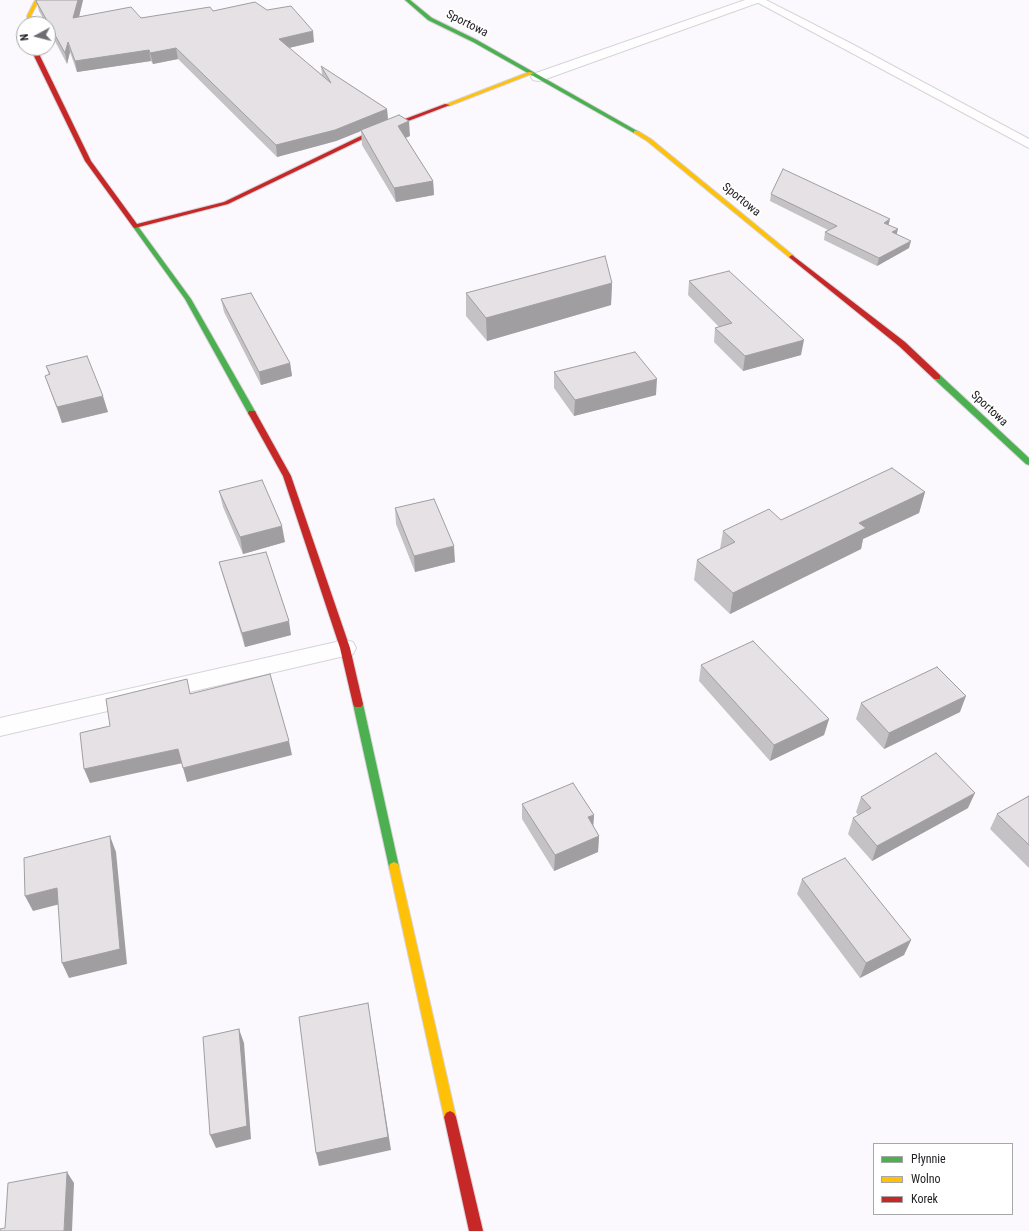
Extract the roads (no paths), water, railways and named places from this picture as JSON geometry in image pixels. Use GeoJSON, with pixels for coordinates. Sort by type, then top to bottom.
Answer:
{"type":"FeatureCollection","features":[{"type":"Feature","properties":{"kind":"street"},"geometry":{"type":"LineString","coordinates":[[29,16],[37,0]]}},
{"type":"Feature","properties":{"kind":"street","name":"Sportowa"},"geometry":{"type":"LineString","coordinates":[[407,0],[430,19],[475,41],[621,122],[649,140],[825,284],[902,344],[1029,462]]}},
{"type":"Feature","properties":{"kind":"street"},"geometry":{"type":"LineString","coordinates":[[135,226],[226,203],[367,135],[535,75],[757,0]]}},
{"type":"Feature","properties":{"kind":"street"},"geometry":{"type":"LineString","coordinates":[[37,56],[88,162],[188,299],[287,476],[345,648],[476,1231]]}},
{"type":"Feature","properties":{"kind":"street"},"geometry":{"type":"LineString","coordinates":[[0,727],[345,648]]}},
{"type":"Feature","properties":{"kind":"lane"},"geometry":{"type":"LineString","coordinates":[[757,0],[870,58],[1029,144]]}}]}
